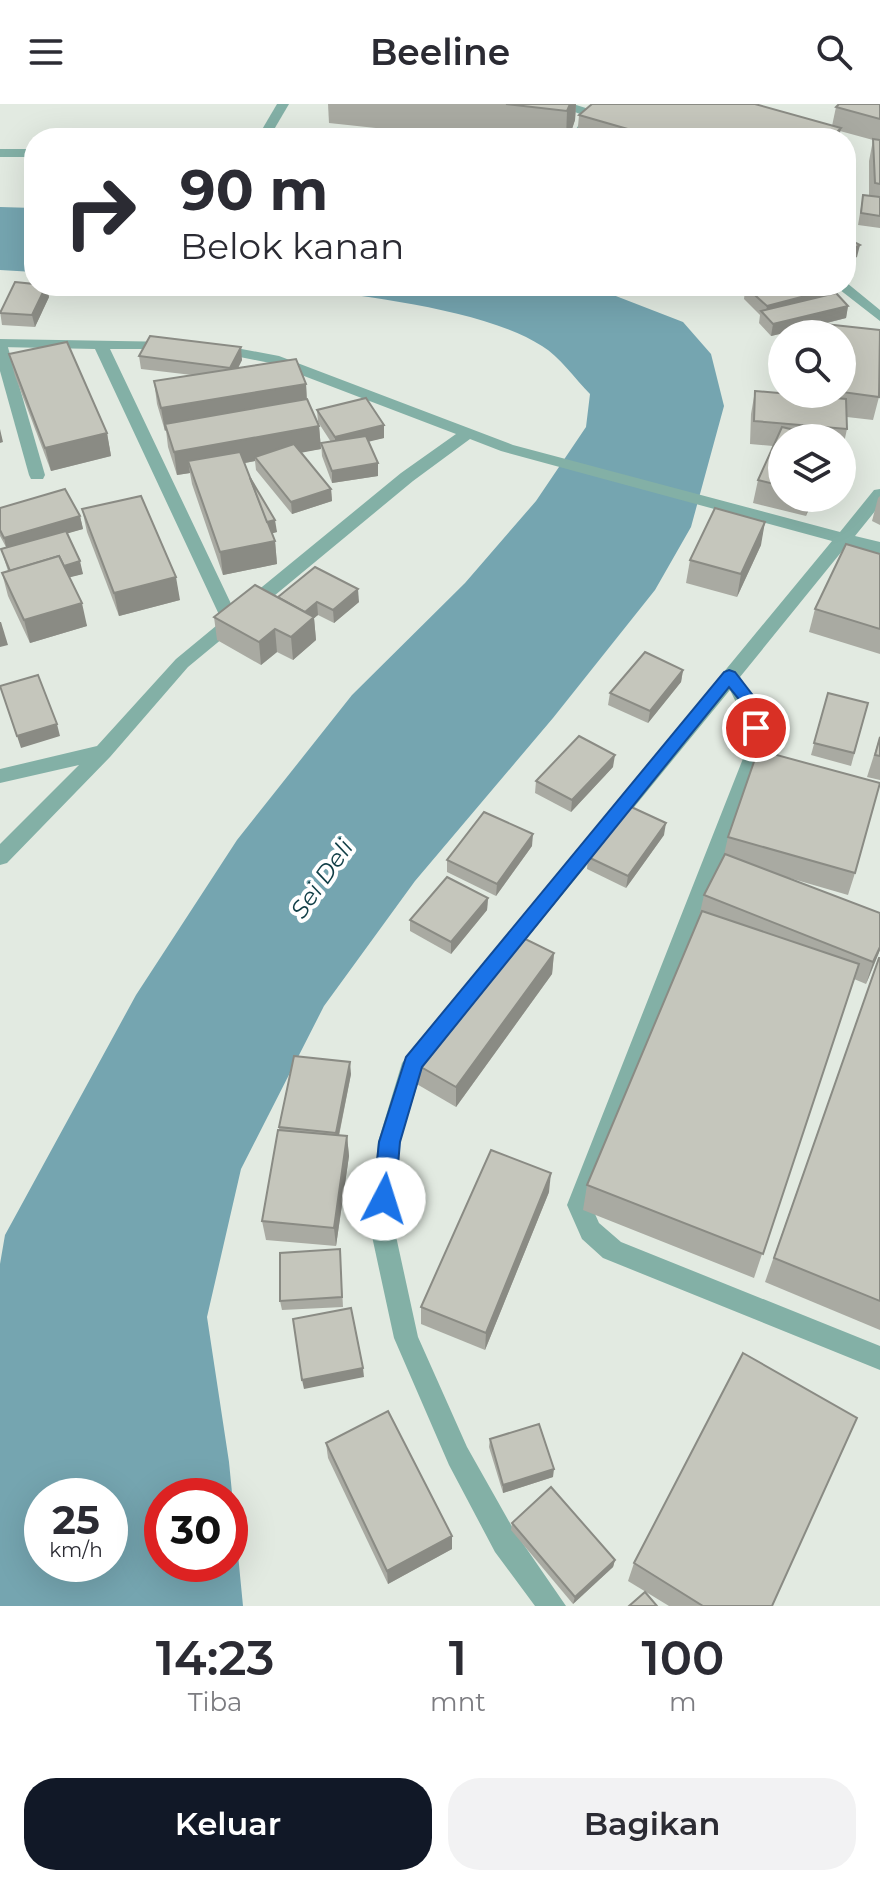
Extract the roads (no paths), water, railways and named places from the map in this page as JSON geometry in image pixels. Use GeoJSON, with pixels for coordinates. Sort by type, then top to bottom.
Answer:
{"type":"FeatureCollection","features":[{"type":"Feature","properties":{"kind":"street"},"geometry":{"type":"LineString","coordinates":[[269,128],[283,104]]}},
{"type":"Feature","properties":{"kind":"street"},"geometry":{"type":"LineString","coordinates":[[560,104],[585,112],[588,120],[583,128]]}},
{"type":"Feature","properties":{"kind":"street"},"geometry":{"type":"LineString","coordinates":[[0,153],[24,153]]}},
{"type":"Feature","properties":{"kind":"street"},"geometry":{"type":"LineString","coordinates":[[854,296],[880,317]]}},
{"type":"Feature","properties":{"kind":"street"},"geometry":{"type":"LineString","coordinates":[[37,475],[0,343],[198,346],[274,359],[507,448],[880,548]]}},
{"type":"Feature","properties":{"kind":"street"},"geometry":{"type":"LineString","coordinates":[[101,345],[232,624]]}},
{"type":"Feature","properties":{"kind":"street"},"geometry":{"type":"LineString","coordinates":[[0,857],[103,752],[182,663],[407,477],[467,434]]}},
{"type":"Feature","properties":{"kind":"street"},"geometry":{"type":"LineString","coordinates":[[492,966],[880,494]]}},
{"type":"Feature","properties":{"kind":"street"},"geometry":{"type":"LineString","coordinates":[[729,676],[750,702],[756,728],[755,751],[579,1205],[583,1224],[596,1240],[612,1250],[880,1358]]}},
{"type":"Feature","properties":{"kind":"street"},"geometry":{"type":"LineString","coordinates":[[0,776],[103,752]]}},
{"type":"Feature","properties":{"kind":"street"},"geometry":{"type":"LineString","coordinates":[[463,1003],[413,1063],[389,1142],[382,1227],[406,1338],[458,1456],[505,1542],[552,1606]]}},
{"type":"Feature","properties":{"kind":"water"},"geometry":{"type":"Polygon","coordinates":[[[0,207],[24,208],[24,271],[0,270],[0,207]]]}},
{"type":"Feature","properties":{"kind":"water","name":"Sei Deli"},"geometry":{"type":"Polygon","coordinates":[[[359,296],[616,296],[683,322],[711,354],[724,406],[691,527],[655,590],[553,718],[415,881],[324,1006],[241,1169],[207,1317],[231,1478],[144,1478],[144,1582],[241,1582],[243,1606],[0,1606],[0,1264],[5,1235],[136,995],[237,840],[352,695],[465,583],[536,501],[586,427],[590,394],[549,351],[517,333],[488,322],[421,306],[359,296]]]}}]}
